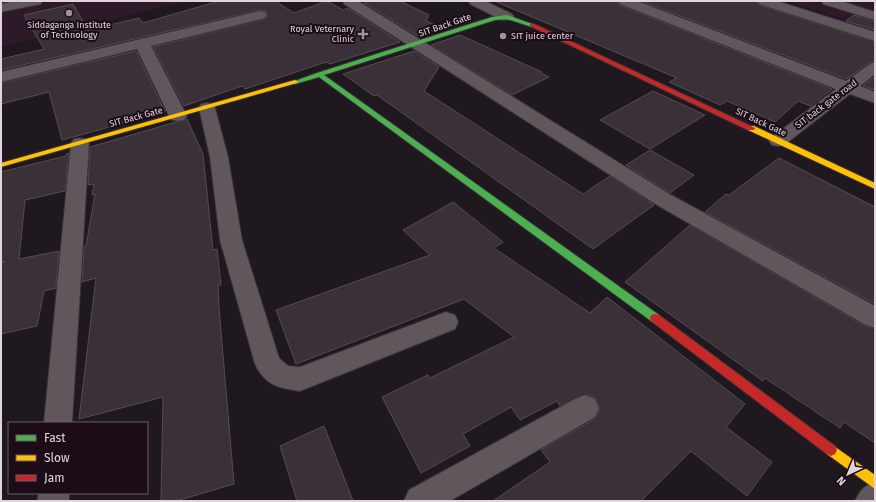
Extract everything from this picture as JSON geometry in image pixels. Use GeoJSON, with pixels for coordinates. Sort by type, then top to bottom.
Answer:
{"type":"FeatureCollection","features":[{"type":"Feature","properties":{"kind":"street"},"geometry":{"type":"LineString","coordinates":[[1,8],[36,1]]}},
{"type":"Feature","properties":{"kind":"street"},"geometry":{"type":"LineString","coordinates":[[349,1],[664,200],[875,318]]}},
{"type":"Feature","properties":{"kind":"street"},"geometry":{"type":"LineString","coordinates":[[476,1],[507,17]]}},
{"type":"Feature","properties":{"kind":"street"},"geometry":{"type":"LineString","coordinates":[[489,8],[506,1]]}},
{"type":"Feature","properties":{"kind":"street"},"geometry":{"type":"LineString","coordinates":[[625,1],[875,98]]}},
{"type":"Feature","properties":{"kind":"street"},"geometry":{"type":"LineString","coordinates":[[764,1],[875,38]]}},
{"type":"Feature","properties":{"kind":"street"},"geometry":{"type":"LineString","coordinates":[[828,1],[875,16]]}},
{"type":"Feature","properties":{"kind":"street"},"geometry":{"type":"LineString","coordinates":[[1,77],[260,15]]}},
{"type":"Feature","properties":{"kind":"street","name":"SIT Back Gate"},"geometry":{"type":"LineString","coordinates":[[1,165],[207,108],[419,45],[494,18],[507,17],[522,21],[875,186]]}},
{"type":"Feature","properties":{"kind":"street"},"geometry":{"type":"LineString","coordinates":[[142,43],[178,116]]}},
{"type":"Feature","properties":{"kind":"street","name":"SIT back gate road"},"geometry":{"type":"LineString","coordinates":[[778,141],[875,67]]}},
{"type":"Feature","properties":{"kind":"street"},"geometry":{"type":"LineString","coordinates":[[319,74],[409,141],[579,262],[761,396],[875,483]]}},
{"type":"Feature","properties":{"kind":"street"},"geometry":{"type":"LineString","coordinates":[[207,108],[219,157],[231,240],[268,364],[282,378],[300,379],[446,322]]}},
{"type":"Feature","properties":{"kind":"street"},"geometry":{"type":"LineString","coordinates":[[58,422],[80,143]]}},
{"type":"Feature","properties":{"kind":"street"},"geometry":{"type":"LineString","coordinates":[[420,501],[585,408]]}},
{"type":"Feature","properties":{"kind":"street"},"geometry":{"type":"LineString","coordinates":[[871,501],[875,497]]}},
{"type":"Feature","properties":{"kind":"shaded area","name":"Siddaganga Institute of Technology"},"geometry":{"type":"Polygon","coordinates":[[[1,1],[188,1],[1,47],[1,1]]]}},
{"type":"Feature","properties":{"kind":"shaded area"},"geometry":{"type":"Polygon","coordinates":[[[786,1],[875,1],[875,29],[786,1]]]}},
{"type":"Feature","properties":{"kind":"building"},"geometry":{"type":"Polygon","coordinates":[[[219,1],[275,1],[294,13],[327,1],[343,10],[348,8],[400,42],[330,64],[326,62],[245,89],[242,86],[184,106],[153,47],[265,19],[268,16],[266,11],[260,10],[1,70],[1,59],[44,49],[24,15],[73,4],[88,30],[139,18],[143,23],[219,1]]]}},
{"type":"Feature","properties":{"kind":"building"},"geometry":{"type":"Polygon","coordinates":[[[369,1],[400,1],[429,15],[426,21],[443,28],[418,36],[364,3],[369,1]]]}},
{"type":"Feature","properties":{"kind":"building"},"geometry":{"type":"Polygon","coordinates":[[[494,1],[618,1],[619,5],[832,89],[810,106],[798,101],[775,122],[727,101],[720,105],[669,82],[677,78],[494,1]]]}},
{"type":"Feature","properties":{"kind":"building"},"geometry":{"type":"Polygon","coordinates":[[[641,1],[757,2],[759,5],[875,42],[875,61],[869,63],[846,79],[641,1]]]}},
{"type":"Feature","properties":{"kind":"building"},"geometry":{"type":"Polygon","coordinates":[[[854,15],[875,21],[875,30],[846,21],[854,15]]]}},
{"type":"Feature","properties":{"kind":"building"},"geometry":{"type":"Polygon","coordinates":[[[460,35],[542,72],[541,73],[549,77],[512,95],[431,45],[460,35]]]}},
{"type":"Feature","properties":{"kind":"building"},"geometry":{"type":"Polygon","coordinates":[[[136,51],[165,112],[62,140],[49,92],[1,104],[1,83],[136,51]]]}},
{"type":"Feature","properties":{"kind":"building"},"geometry":{"type":"Polygon","coordinates":[[[414,51],[439,67],[424,91],[583,194],[610,176],[654,205],[593,249],[377,95],[374,96],[343,74],[414,51]]]}},
{"type":"Feature","properties":{"kind":"building"},"geometry":{"type":"Polygon","coordinates":[[[875,76],[875,90],[863,86],[875,76]]]}},
{"type":"Feature","properties":{"kind":"building"},"geometry":{"type":"Polygon","coordinates":[[[653,91],[705,115],[650,149],[600,120],[653,91]]]}},
{"type":"Feature","properties":{"kind":"building"},"geometry":{"type":"Polygon","coordinates":[[[187,119],[203,154],[213,250],[217,249],[221,285],[218,285],[219,308],[234,484],[176,501],[161,501],[163,397],[79,419],[96,278],[82,282],[84,246],[86,246],[95,194],[92,195],[94,184],[88,185],[90,147],[187,119]]]}},
{"type":"Feature","properties":{"kind":"building"},"geometry":{"type":"Polygon","coordinates":[[[650,150],[694,175],[670,193],[626,165],[650,150]]]}},
{"type":"Feature","properties":{"kind":"building"},"geometry":{"type":"Polygon","coordinates":[[[69,153],[65,191],[25,200],[19,259],[59,251],[56,288],[44,291],[37,326],[1,334],[1,262],[5,262],[1,261],[1,172],[66,156],[66,154],[69,153]]]}},
{"type":"Feature","properties":{"kind":"building"},"geometry":{"type":"Polygon","coordinates":[[[779,158],[875,207],[875,304],[705,212],[726,194],[729,195],[779,158]]]}},
{"type":"Feature","properties":{"kind":"building"},"geometry":{"type":"Polygon","coordinates":[[[453,202],[503,242],[494,248],[590,313],[607,297],[745,404],[726,427],[772,462],[747,496],[691,451],[641,501],[493,501],[550,462],[541,450],[596,418],[600,409],[596,398],[586,394],[560,406],[557,401],[520,420],[511,407],[463,434],[470,446],[421,473],[382,397],[428,375],[430,378],[514,337],[464,299],[296,364],[276,310],[430,255],[403,230],[453,202]]]}},
{"type":"Feature","properties":{"kind":"building"},"geometry":{"type":"Polygon","coordinates":[[[690,225],[865,326],[875,329],[875,443],[844,422],[840,428],[765,378],[763,381],[625,282],[690,225]]]}},
{"type":"Feature","properties":{"kind":"building"},"geometry":{"type":"Polygon","coordinates":[[[324,426],[353,501],[297,501],[280,446],[324,426]]]}},
{"type":"Feature","properties":{"kind":"traffic: fast"},"geometry":{"type":"LineString","coordinates":[[295,82],[494,18],[507,17],[532,25]]}},
{"type":"Feature","properties":{"kind":"traffic: fast"},"geometry":{"type":"LineString","coordinates":[[319,74],[655,318]]}},
{"type":"Feature","properties":{"kind":"traffic: slow"},"geometry":{"type":"LineString","coordinates":[[1,165],[295,82]]}},
{"type":"Feature","properties":{"kind":"traffic: slow"},"geometry":{"type":"LineString","coordinates":[[751,128],[875,186]]}},
{"type":"Feature","properties":{"kind":"traffic: slow"},"geometry":{"type":"LineString","coordinates":[[831,450],[875,483]]}},
{"type":"Feature","properties":{"kind":"traffic: jam"},"geometry":{"type":"LineString","coordinates":[[532,25],[751,128]]}},
{"type":"Feature","properties":{"kind":"traffic: jam"},"geometry":{"type":"LineString","coordinates":[[655,318],[831,450]]}},
{"type":"Feature","properties":{"kind":"place","name":"Siddaganga Institute of Technology"},"geometry":{"type":"Point","coordinates":[69,13]}},
{"type":"Feature","properties":{"kind":"place","name":"Royal Veternary Clinic"},"geometry":{"type":"Point","coordinates":[363,34]}},
{"type":"Feature","properties":{"kind":"place","name":"SIT juice center"},"geometry":{"type":"Point","coordinates":[503,36]}}]}
